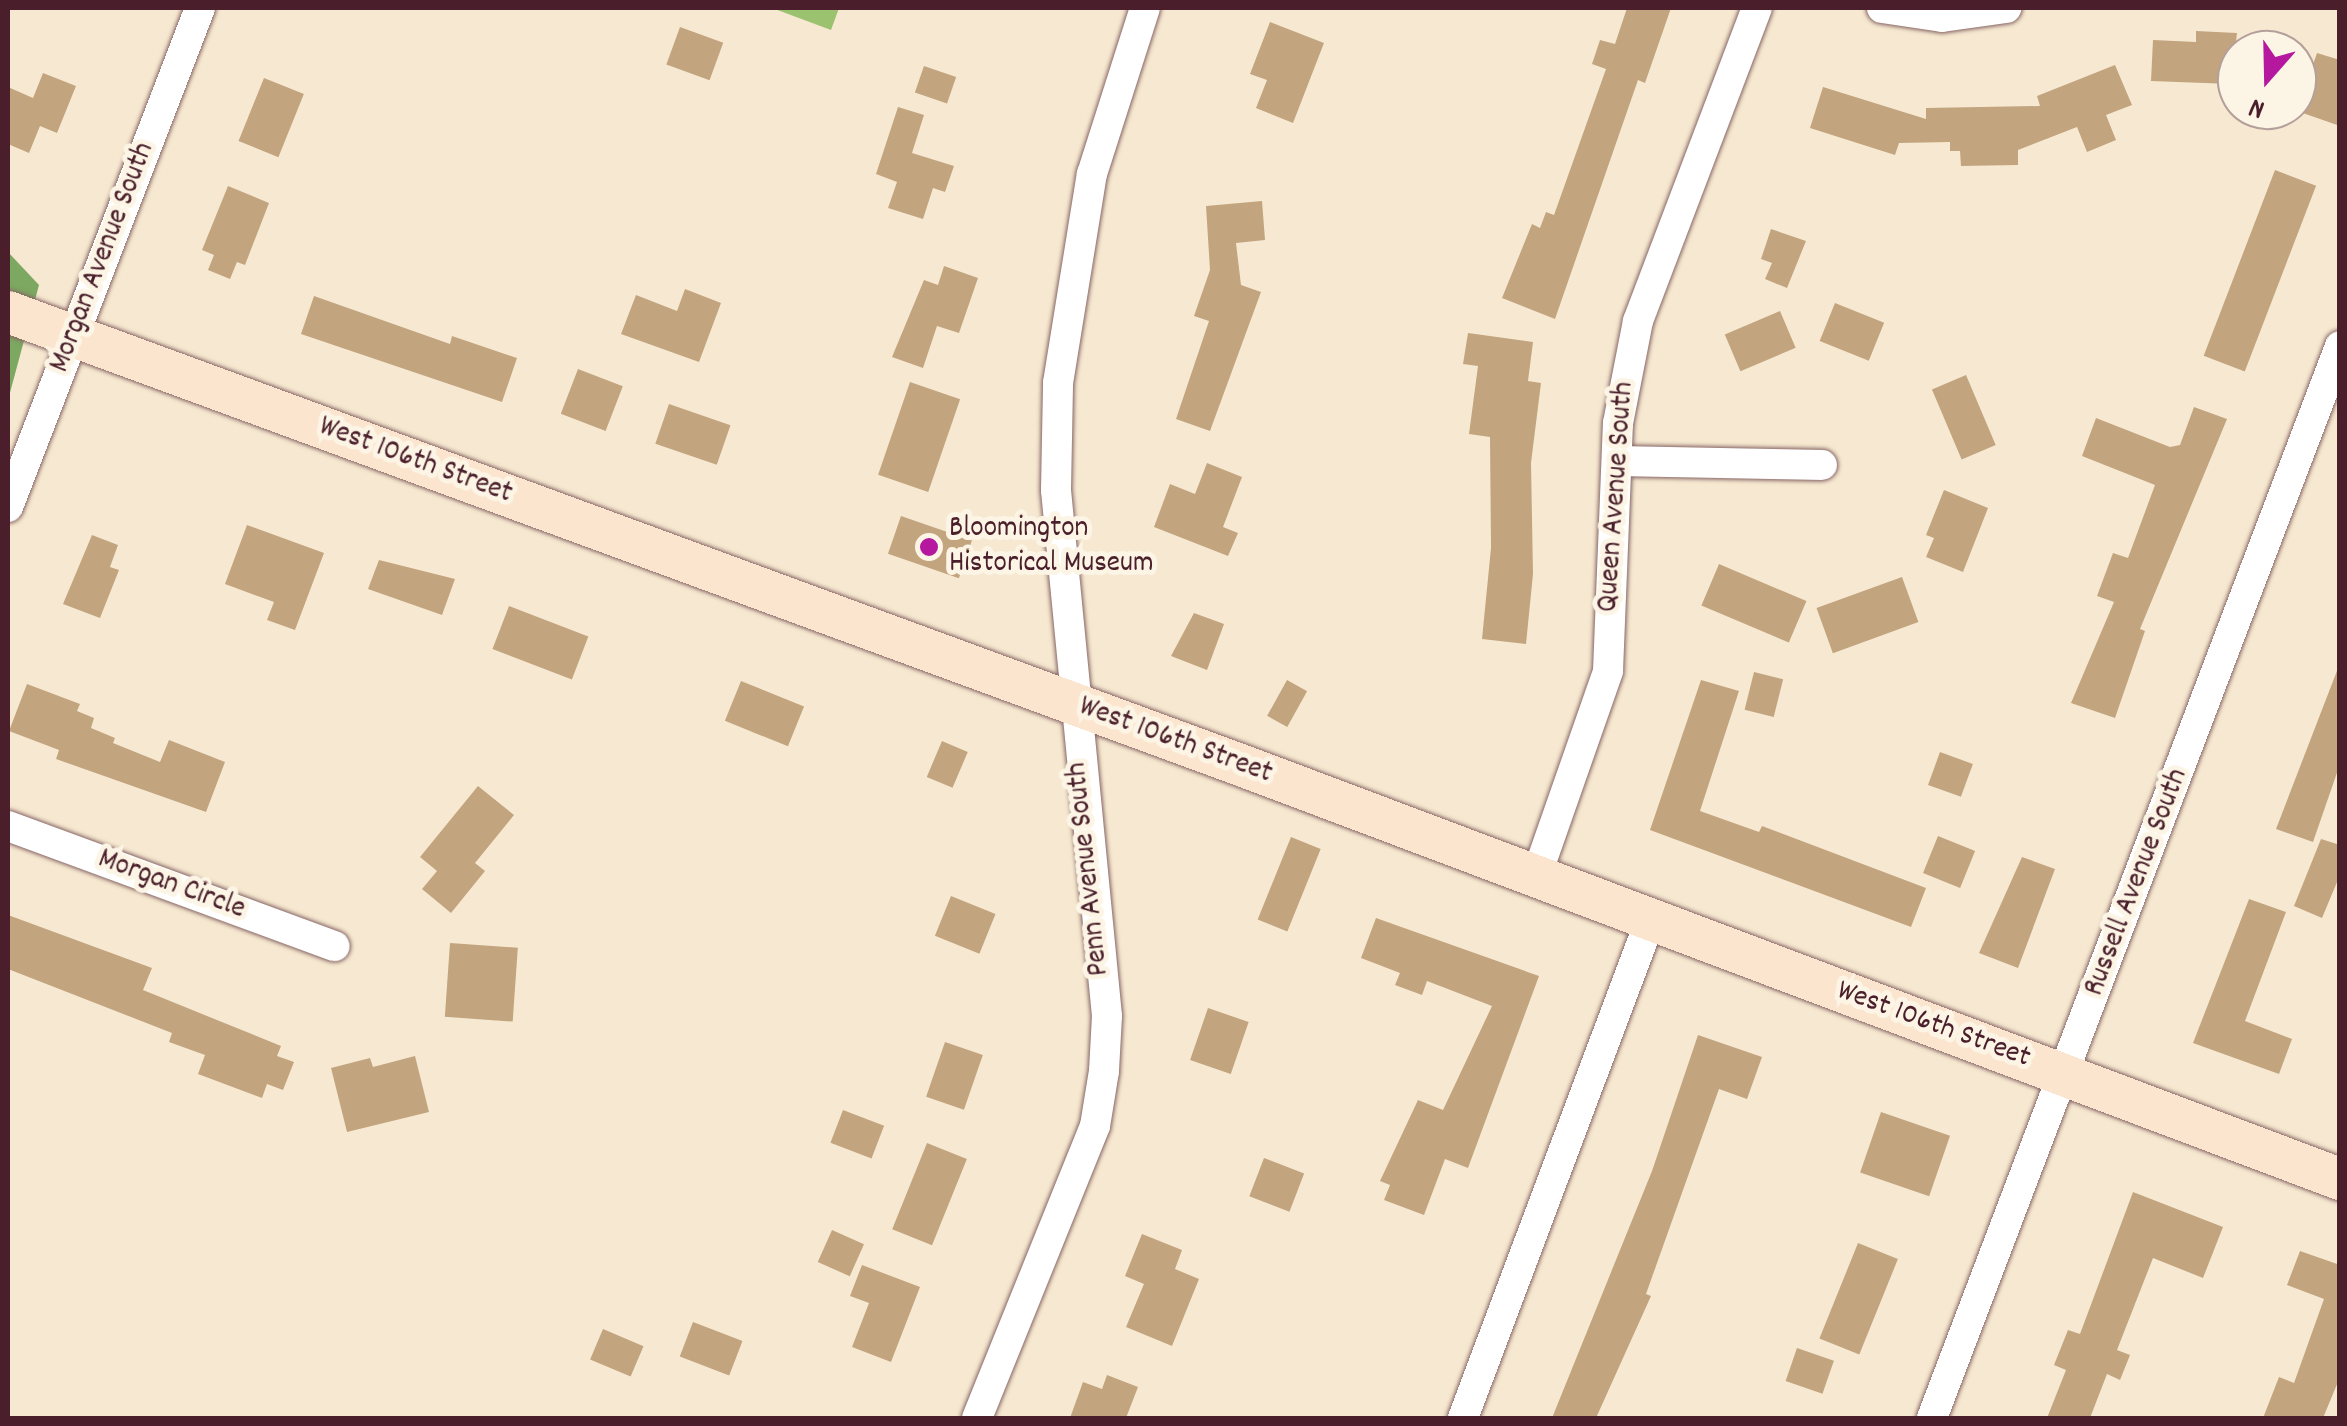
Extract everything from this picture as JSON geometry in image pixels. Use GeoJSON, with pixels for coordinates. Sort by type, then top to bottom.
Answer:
{"type":"FeatureCollection","features":[{"type":"Feature","properties":{"kind":"street","name":"Morgan Avenue South"},"geometry":{"type":"LineString","coordinates":[[8,507],[200,8]]}},
{"type":"Feature","properties":{"kind":"street","name":"Penn Avenue South"},"geometry":{"type":"LineString","coordinates":[[977,1418],[1095,1126],[1104,1071],[1106,1016],[1072,704],[1056,490],[1058,383],[1092,174],[1145,8]]}},
{"type":"Feature","properties":{"kind":"street","name":"Queen Avenue South"},"geometry":{"type":"LineString","coordinates":[[1536,876],[1608,671],[1618,423],[1638,321],[1757,8]]}},
{"type":"Feature","properties":{"kind":"street"},"geometry":{"type":"LineString","coordinates":[[1882,8],[1942,18],[2006,8]]}},
{"type":"Feature","properties":{"kind":"street","name":"West 106th Street"},"geometry":{"type":"LineString","coordinates":[[8,312],[1536,876],[2340,1179]]}},
{"type":"Feature","properties":{"kind":"street","name":"Russell Avenue South"},"geometry":{"type":"LineString","coordinates":[[1932,1418],[2066,1076],[2340,346]]}},
{"type":"Feature","properties":{"kind":"street"},"geometry":{"type":"LineString","coordinates":[[1618,461],[1822,466]]}},
{"type":"Feature","properties":{"kind":"street","name":"Morgan Circle"},"geometry":{"type":"LineString","coordinates":[[8,826],[336,946]]}},
{"type":"Feature","properties":{"kind":"street"},"geometry":{"type":"LineString","coordinates":[[1463,1418],[1650,920]]}},
{"type":"Feature","properties":{"kind":"green space"},"geometry":{"type":"Polygon","coordinates":[[[772,8],[839,8],[831,30],[772,8]]]}},
{"type":"Feature","properties":{"kind":"green space"},"geometry":{"type":"Polygon","coordinates":[[[8,252],[39,285],[8,400],[8,252]]]}},
{"type":"Feature","properties":{"kind":"building"},"geometry":{"type":"Polygon","coordinates":[[[1627,8],[1671,8],[1645,83],[1638,80],[1555,319],[1502,298],[1532,224],[1540,228],[1546,212],[1554,215],[1606,69],[1592,64],[1600,40],[1615,44],[1627,8]]]}},
{"type":"Feature","properties":{"kind":"building"},"geometry":{"type":"Polygon","coordinates":[[[1270,22],[1324,43],[1293,123],[1256,108],[1267,80],[1250,74],[1270,22]]]}},
{"type":"Feature","properties":{"kind":"building"},"geometry":{"type":"Polygon","coordinates":[[[680,27],[723,43],[710,80],[666,65],[680,27]]]}},
{"type":"Feature","properties":{"kind":"building"},"geometry":{"type":"Polygon","coordinates":[[[2196,31],[2217,32],[2217,83],[2151,81],[2153,40],[2196,42],[2196,31]]]}},
{"type":"Feature","properties":{"kind":"building"},"geometry":{"type":"Polygon","coordinates":[[[2317,53],[2340,60],[2340,126],[2317,118],[2317,53]]]}},
{"type":"Feature","properties":{"kind":"building"},"geometry":{"type":"Polygon","coordinates":[[[2115,65],[2132,105],[2106,115],[2116,140],[2087,152],[2077,127],[2018,150],[2018,165],[1961,166],[1960,151],[1950,151],[1950,142],[1899,143],[1895,155],[1810,128],[1823,87],[1926,119],[1926,108],[2040,106],[2037,96],[2115,65]]]}},
{"type":"Feature","properties":{"kind":"building"},"geometry":{"type":"Polygon","coordinates":[[[924,66],[956,77],[947,104],[915,92],[924,66]]]}},
{"type":"Feature","properties":{"kind":"building"},"geometry":{"type":"Polygon","coordinates":[[[43,73],[76,86],[57,133],[40,126],[29,153],[8,144],[8,87],[33,98],[43,73]]]}},
{"type":"Feature","properties":{"kind":"building"},"geometry":{"type":"Polygon","coordinates":[[[264,78],[304,94],[278,157],[239,141],[264,78]]]}},
{"type":"Feature","properties":{"kind":"building"},"geometry":{"type":"Polygon","coordinates":[[[898,107],[924,115],[912,153],[954,166],[945,192],[933,188],[923,219],[888,208],[897,182],[876,174],[898,107]]]}},
{"type":"Feature","properties":{"kind":"building"},"geometry":{"type":"Polygon","coordinates":[[[2275,170],[2316,186],[2245,372],[2204,356],[2275,170]]]}},
{"type":"Feature","properties":{"kind":"building"},"geometry":{"type":"Polygon","coordinates":[[[228,186],[269,203],[245,265],[237,262],[230,279],[208,270],[214,255],[202,250],[228,186]]]}},
{"type":"Feature","properties":{"kind":"building"},"geometry":{"type":"Polygon","coordinates":[[[1262,201],[1265,240],[1236,243],[1241,285],[1261,292],[1210,431],[1176,419],[1209,321],[1194,316],[1210,270],[1206,206],[1262,201]]]}},
{"type":"Feature","properties":{"kind":"building"},"geometry":{"type":"Polygon","coordinates":[[[1771,229],[1806,241],[1787,288],[1765,279],[1772,263],[1761,259],[1771,229]]]}},
{"type":"Feature","properties":{"kind":"building"},"geometry":{"type":"Polygon","coordinates":[[[944,266],[978,278],[959,333],[937,326],[923,368],[892,357],[924,280],[938,285],[944,266]]]}},
{"type":"Feature","properties":{"kind":"building"},"geometry":{"type":"Polygon","coordinates":[[[685,289],[721,303],[699,362],[621,334],[636,295],[677,311],[685,289]]]}},
{"type":"Feature","properties":{"kind":"building"},"geometry":{"type":"Polygon","coordinates":[[[314,296],[450,344],[452,336],[517,358],[502,402],[301,334],[314,296]]]}},
{"type":"Feature","properties":{"kind":"building"},"geometry":{"type":"Polygon","coordinates":[[[1835,303],[1884,323],[1869,361],[1820,341],[1835,303]]]}},
{"type":"Feature","properties":{"kind":"building"},"geometry":{"type":"Polygon","coordinates":[[[1780,311],[1796,348],[1740,371],[1725,334],[1780,311]]]}},
{"type":"Feature","properties":{"kind":"building"},"geometry":{"type":"Polygon","coordinates":[[[1468,333],[1533,342],[1528,381],[1541,383],[1531,463],[1533,574],[1526,644],[1482,639],[1491,548],[1490,437],[1469,434],[1478,366],[1463,364],[1468,333]]]}},
{"type":"Feature","properties":{"kind":"building"},"geometry":{"type":"Polygon","coordinates":[[[578,369],[623,386],[606,431],[561,414],[578,369]]]}},
{"type":"Feature","properties":{"kind":"building"},"geometry":{"type":"Polygon","coordinates":[[[1966,375],[1996,445],[1962,459],[1932,389],[1966,375]]]}},
{"type":"Feature","properties":{"kind":"building"},"geometry":{"type":"Polygon","coordinates":[[[910,382],[960,399],[928,492],[878,475],[910,382]]]}},
{"type":"Feature","properties":{"kind":"building"},"geometry":{"type":"Polygon","coordinates":[[[669,404],[730,425],[717,465],[655,444],[669,404]]]}},
{"type":"Feature","properties":{"kind":"building"},"geometry":{"type":"Polygon","coordinates":[[[2194,407],[2227,419],[2140,629],[2145,631],[2115,718],[2071,703],[2114,602],[2097,596],[2113,553],[2128,558],[2155,485],[2082,456],[2096,418],[2170,447],[2180,445],[2194,407]]]}},
{"type":"Feature","properties":{"kind":"building"},"geometry":{"type":"Polygon","coordinates":[[[1207,463],[1242,477],[1223,527],[1238,533],[1228,556],[1154,527],[1170,484],[1195,494],[1207,463]]]}},
{"type":"Feature","properties":{"kind":"building"},"geometry":{"type":"Polygon","coordinates":[[[1944,490],[1988,508],[1963,572],[1926,557],[1934,538],[1926,535],[1944,490]]]}},
{"type":"Feature","properties":{"kind":"building","name":"Bloomington Historical Museum"},"geometry":{"type":"Polygon","coordinates":[[[901,516],[972,540],[959,578],[888,554],[901,516]]]}},
{"type":"Feature","properties":{"kind":"building"},"geometry":{"type":"Polygon","coordinates":[[[247,525],[324,553],[295,630],[267,620],[274,602],[225,584],[247,525]]]}},
{"type":"Feature","properties":{"kind":"building"},"geometry":{"type":"Polygon","coordinates":[[[92,535],[118,545],[110,567],[119,570],[100,618],[63,604],[92,535]]]}},
{"type":"Feature","properties":{"kind":"building"},"geometry":{"type":"Polygon","coordinates":[[[379,560],[455,579],[442,615],[368,589],[379,560]]]}},
{"type":"Feature","properties":{"kind":"building"},"geometry":{"type":"Polygon","coordinates":[[[1719,564],[1806,601],[1789,643],[1701,605],[1719,564]]]}},
{"type":"Feature","properties":{"kind":"building"},"geometry":{"type":"Polygon","coordinates":[[[1902,577],[1918,622],[1833,653],[1816,608],[1902,577]]]}},
{"type":"Feature","properties":{"kind":"building"},"geometry":{"type":"Polygon","coordinates":[[[509,606],[588,636],[572,679],[493,649],[509,606]]]}},
{"type":"Feature","properties":{"kind":"building"},"geometry":{"type":"Polygon","coordinates":[[[1194,613],[1224,624],[1207,670],[1171,656],[1194,613]]]}},
{"type":"Feature","properties":{"kind":"building"},"geometry":{"type":"Polygon","coordinates":[[[2340,663],[2340,764],[2313,842],[2276,829],[2340,663]]]}},
{"type":"Feature","properties":{"kind":"building"},"geometry":{"type":"Polygon","coordinates":[[[1754,672],[1783,679],[1774,717],[1745,710],[1754,672]]]}},
{"type":"Feature","properties":{"kind":"building"},"geometry":{"type":"Polygon","coordinates":[[[1287,680],[1307,691],[1287,727],[1267,716],[1287,680]]]}},
{"type":"Feature","properties":{"kind":"building"},"geometry":{"type":"Polygon","coordinates":[[[1701,680],[1739,691],[1700,811],[1759,832],[1762,826],[1926,888],[1911,927],[1650,830],[1701,680]]]}},
{"type":"Feature","properties":{"kind":"building"},"geometry":{"type":"Polygon","coordinates":[[[741,681],[804,706],[788,746],[725,721],[741,681]]]}},
{"type":"Feature","properties":{"kind":"building"},"geometry":{"type":"Polygon","coordinates":[[[27,684],[80,704],[77,711],[94,718],[91,728],[115,738],[113,743],[160,762],[169,740],[225,762],[206,812],[56,759],[59,750],[9,731],[27,684]]]}},
{"type":"Feature","properties":{"kind":"building"},"geometry":{"type":"Polygon","coordinates":[[[942,741],[968,752],[953,788],[927,777],[942,741]]]}},
{"type":"Feature","properties":{"kind":"building"},"geometry":{"type":"Polygon","coordinates":[[[1940,752],[1973,764],[1961,797],[1928,785],[1940,752]]]}},
{"type":"Feature","properties":{"kind":"building"},"geometry":{"type":"Polygon","coordinates":[[[478,786],[514,815],[475,863],[485,871],[451,913],[422,889],[437,871],[420,857],[478,786]]]}},
{"type":"Feature","properties":{"kind":"building"},"geometry":{"type":"Polygon","coordinates":[[[1938,836],[1975,851],[1960,888],[1923,873],[1938,836]]]}},
{"type":"Feature","properties":{"kind":"building"},"geometry":{"type":"Polygon","coordinates":[[[1291,837],[1321,849],[1287,932],[1258,920],[1291,837]]]}},
{"type":"Feature","properties":{"kind":"building"},"geometry":{"type":"Polygon","coordinates":[[[2321,839],[2340,845],[2340,875],[2322,918],[2294,906],[2321,839]]]}},
{"type":"Feature","properties":{"kind":"building"},"geometry":{"type":"Polygon","coordinates":[[[2022,857],[2055,869],[2018,968],[1979,953],[2022,857]]]}},
{"type":"Feature","properties":{"kind":"building"},"geometry":{"type":"Polygon","coordinates":[[[951,896],[996,914],[979,954],[935,936],[951,896]]]}},
{"type":"Feature","properties":{"kind":"building"},"geometry":{"type":"Polygon","coordinates":[[[2249,899],[2286,912],[2245,1021],[2292,1039],[2279,1074],[2193,1043],[2249,899]]]}},
{"type":"Feature","properties":{"kind":"building"},"geometry":{"type":"Polygon","coordinates":[[[8,915],[152,968],[143,990],[281,1046],[277,1056],[294,1062],[283,1090],[267,1084],[262,1098],[198,1074],[205,1055],[169,1042],[172,1033],[8,969],[8,915]]]}},
{"type":"Feature","properties":{"kind":"building"},"geometry":{"type":"Polygon","coordinates":[[[1376,918],[1539,976],[1468,1168],[1445,1159],[1424,1215],[1384,1200],[1390,1185],[1380,1181],[1418,1100],[1443,1110],[1492,1006],[1427,981],[1422,995],[1395,985],[1400,973],[1361,958],[1376,918]]]}},
{"type":"Feature","properties":{"kind":"building"},"geometry":{"type":"Polygon","coordinates":[[[450,943],[518,948],[513,1022],[445,1017],[450,943]]]}},
{"type":"Feature","properties":{"kind":"building"},"geometry":{"type":"Polygon","coordinates":[[[1208,1008],[1249,1022],[1231,1074],[1190,1060],[1208,1008]]]}},
{"type":"Feature","properties":{"kind":"building"},"geometry":{"type":"Polygon","coordinates":[[[1698,1035],[1762,1057],[1747,1099],[1719,1089],[1646,1294],[1651,1296],[1596,1418],[1552,1418],[1652,1171],[1698,1035]]]}},
{"type":"Feature","properties":{"kind":"building"},"geometry":{"type":"Polygon","coordinates":[[[945,1042],[983,1055],[964,1110],[926,1097],[945,1042]]]}},
{"type":"Feature","properties":{"kind":"building"},"geometry":{"type":"Polygon","coordinates":[[[415,1056],[429,1112],[347,1132],[331,1068],[370,1058],[373,1067],[415,1056]]]}},
{"type":"Feature","properties":{"kind":"building"},"geometry":{"type":"Polygon","coordinates":[[[843,1110],[884,1126],[872,1158],[830,1143],[843,1110]]]}},
{"type":"Feature","properties":{"kind":"building"},"geometry":{"type":"Polygon","coordinates":[[[1881,1112],[1950,1136],[1929,1196],[1860,1173],[1881,1112]]]}},
{"type":"Feature","properties":{"kind":"building"},"geometry":{"type":"Polygon","coordinates":[[[927,1143],[967,1159],[932,1245],[892,1229],[927,1143]]]}},
{"type":"Feature","properties":{"kind":"building"},"geometry":{"type":"Polygon","coordinates":[[[1264,1158],[1304,1173],[1289,1212],[1249,1196],[1264,1158]]]}},
{"type":"Feature","properties":{"kind":"building"},"geometry":{"type":"Polygon","coordinates":[[[2133,1192],[2223,1227],[2203,1278],[2153,1258],[2117,1350],[2130,1355],[2120,1380],[2107,1374],[2090,1418],[2047,1418],[2066,1370],[2054,1365],[2068,1330],[2080,1334],[2133,1192]]]}},
{"type":"Feature","properties":{"kind":"building"},"geometry":{"type":"Polygon","coordinates":[[[832,1230],[864,1244],[850,1276],[818,1262],[832,1230]]]}},
{"type":"Feature","properties":{"kind":"building"},"geometry":{"type":"Polygon","coordinates":[[[1142,1234],[1182,1250],[1175,1269],[1199,1279],[1172,1346],[1126,1327],[1144,1284],[1125,1276],[1142,1234]]]}},
{"type":"Feature","properties":{"kind":"building"},"geometry":{"type":"Polygon","coordinates":[[[1858,1243],[1898,1259],[1859,1355],[1819,1338],[1858,1243]]]}},
{"type":"Feature","properties":{"kind":"building"},"geometry":{"type":"Polygon","coordinates":[[[2300,1251],[2340,1265],[2340,1377],[2323,1418],[2263,1418],[2279,1377],[2294,1383],[2324,1299],[2287,1285],[2300,1251]]]}},
{"type":"Feature","properties":{"kind":"building"},"geometry":{"type":"Polygon","coordinates":[[[862,1265],[920,1287],[891,1362],[852,1347],[869,1303],[850,1296],[862,1265]]]}},
{"type":"Feature","properties":{"kind":"building"},"geometry":{"type":"Polygon","coordinates":[[[693,1322],[742,1341],[729,1376],[680,1357],[693,1322]]]}},
{"type":"Feature","properties":{"kind":"building"},"geometry":{"type":"Polygon","coordinates":[[[603,1329],[644,1346],[631,1377],[590,1359],[603,1329]]]}},
{"type":"Feature","properties":{"kind":"building"},"geometry":{"type":"Polygon","coordinates":[[[1797,1348],[1834,1361],[1822,1394],[1786,1381],[1797,1348]]]}},
{"type":"Feature","properties":{"kind":"building"},"geometry":{"type":"Polygon","coordinates":[[[1107,1375],[1138,1387],[1126,1418],[1070,1418],[1083,1382],[1102,1389],[1107,1375]]]}},
{"type":"Feature","properties":{"kind":"place","name":"Bloomington Historical Museum"},"geometry":{"type":"Point","coordinates":[929,547]}}]}
